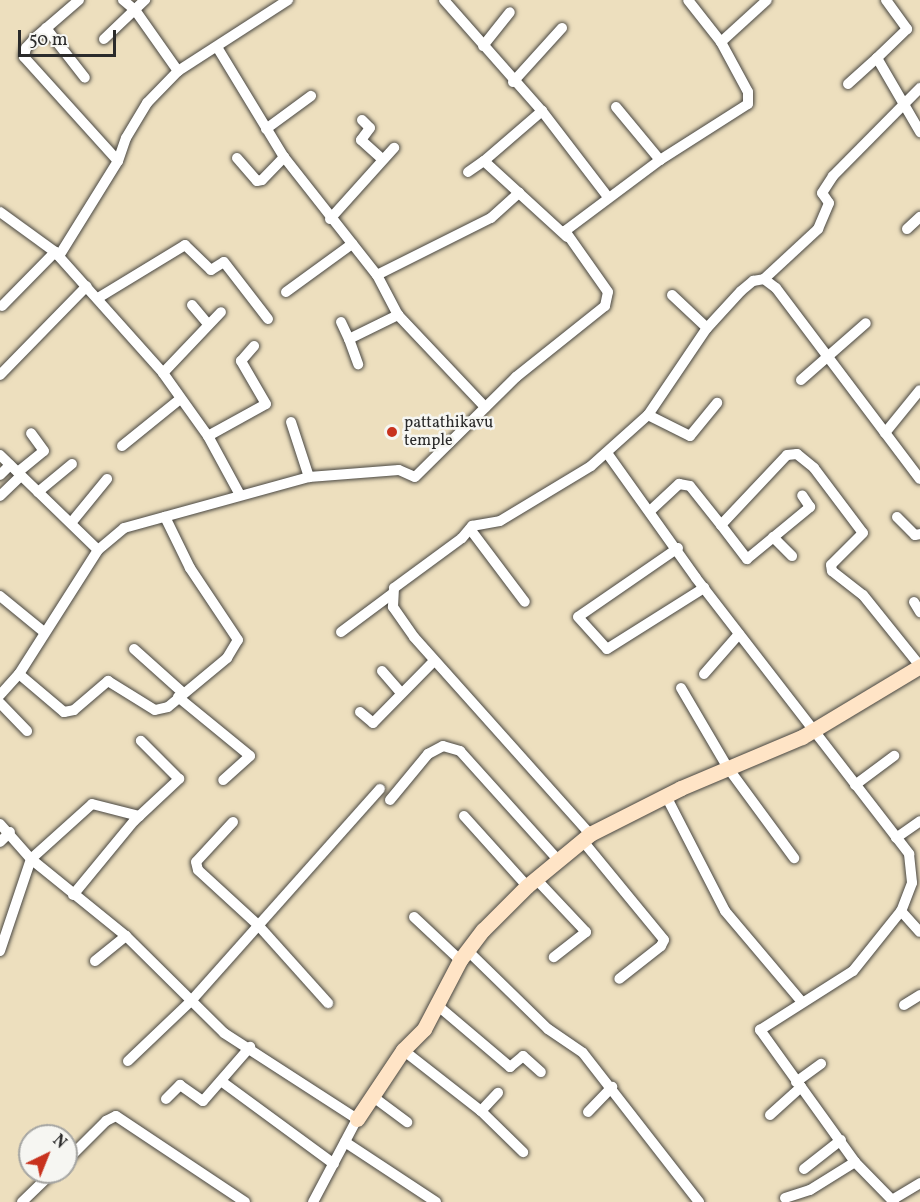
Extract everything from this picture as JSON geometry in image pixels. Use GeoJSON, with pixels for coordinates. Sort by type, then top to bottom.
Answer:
{"type":"FeatureCollection","features":[{"type":"Feature","properties":{"kind":"street"},"geometry":{"type":"LineString","coordinates":[[79,0],[26,48],[24,57],[118,161]]}},
{"type":"Feature","properties":{"kind":"street"},"geometry":{"type":"LineString","coordinates":[[123,0],[135,10],[178,71]]}},
{"type":"Feature","properties":{"kind":"street"},"geometry":{"type":"LineString","coordinates":[[104,39],[145,0]]}},
{"type":"Feature","properties":{"kind":"street"},"geometry":{"type":"LineString","coordinates":[[2,306],[57,254],[118,161],[126,138],[147,103],[178,71],[288,0]]}},
{"type":"Feature","properties":{"kind":"street"},"geometry":{"type":"LineString","coordinates":[[444,0],[513,82],[542,111],[608,197]]}},
{"type":"Feature","properties":{"kind":"street"},"geometry":{"type":"LineString","coordinates":[[452,9],[461,0]]}},
{"type":"Feature","properties":{"kind":"street"},"geometry":{"type":"LineString","coordinates":[[567,237],[565,231],[608,197],[660,160],[748,104],[748,92],[721,42],[688,0]]}},
{"type":"Feature","properties":{"kind":"street"},"geometry":{"type":"LineString","coordinates":[[721,42],[766,0]]}},
{"type":"Feature","properties":{"kind":"street"},"geometry":{"type":"LineString","coordinates":[[848,84],[907,29],[886,0]]}},
{"type":"Feature","properties":{"kind":"street"},"geometry":{"type":"LineString","coordinates":[[483,46],[510,12]]}},
{"type":"Feature","properties":{"kind":"street"},"geometry":{"type":"LineString","coordinates":[[46,28],[85,78]]}},
{"type":"Feature","properties":{"kind":"street"},"geometry":{"type":"LineString","coordinates":[[513,82],[562,28]]}},
{"type":"Feature","properties":{"kind":"street"},"geometry":{"type":"LineString","coordinates":[[217,47],[284,157],[330,219],[377,275],[399,315],[485,407]]}},
{"type":"Feature","properties":{"kind":"street"},"geometry":{"type":"LineString","coordinates":[[877,58],[902,106],[920,132]]}},
{"type":"Feature","properties":{"kind":"street"},"geometry":{"type":"LineString","coordinates":[[341,632],[392,594],[409,576],[438,557],[470,529],[500,521],[574,480],[648,415],[707,328],[741,291],[753,281],[764,279],[818,229],[829,203],[822,193],[833,176],[920,88]]}},
{"type":"Feature","properties":{"kind":"street"},"geometry":{"type":"LineString","coordinates":[[266,129],[311,96]]}},
{"type":"Feature","properties":{"kind":"street"},"geometry":{"type":"LineString","coordinates":[[616,107],[660,160]]}},
{"type":"Feature","properties":{"kind":"street"},"geometry":{"type":"LineString","coordinates":[[468,172],[542,111]]}},
{"type":"Feature","properties":{"kind":"street"},"geometry":{"type":"LineString","coordinates":[[362,120],[370,128],[361,140],[382,159]]}},
{"type":"Feature","properties":{"kind":"street"},"geometry":{"type":"LineString","coordinates":[[330,219],[394,148]]}},
{"type":"Feature","properties":{"kind":"street"},"geometry":{"type":"LineString","coordinates":[[237,158],[257,181],[262,180],[284,157]]}},
{"type":"Feature","properties":{"kind":"street"},"geometry":{"type":"LineString","coordinates":[[0,695],[19,674],[98,550],[124,528],[309,477],[399,470],[415,477],[485,407],[605,306],[608,292],[567,237],[484,160]]}},
{"type":"Feature","properties":{"kind":"street"},"geometry":{"type":"LineString","coordinates":[[377,275],[491,218],[519,193]]}},
{"type":"Feature","properties":{"kind":"street"},"geometry":{"type":"LineString","coordinates":[[0,212],[57,254],[163,373],[208,436],[240,495]]}},
{"type":"Feature","properties":{"kind":"street"},"geometry":{"type":"LineString","coordinates":[[907,229],[920,217]]}},
{"type":"Feature","properties":{"kind":"street"},"geometry":{"type":"LineString","coordinates":[[286,292],[352,244]]}},
{"type":"Feature","properties":{"kind":"street"},"geometry":{"type":"LineString","coordinates":[[98,298],[185,245],[211,270],[224,262],[268,319]]}},
{"type":"Feature","properties":{"kind":"street"},"geometry":{"type":"LineString","coordinates":[[764,279],[776,288],[826,359],[920,479]]}},
{"type":"Feature","properties":{"kind":"street"},"geometry":{"type":"LineString","coordinates":[[0,375],[87,286]]}},
{"type":"Feature","properties":{"kind":"street"},"geometry":{"type":"LineString","coordinates":[[672,295],[707,328]]}},
{"type":"Feature","properties":{"kind":"street"},"geometry":{"type":"LineString","coordinates":[[192,304],[208,324]]}},
{"type":"Feature","properties":{"kind":"street"},"geometry":{"type":"LineString","coordinates":[[163,373],[221,312]]}},
{"type":"Feature","properties":{"kind":"street"},"geometry":{"type":"LineString","coordinates":[[349,339],[399,315]]}},
{"type":"Feature","properties":{"kind":"street"},"geometry":{"type":"LineString","coordinates":[[340,322],[358,364]]}},
{"type":"Feature","properties":{"kind":"street"},"geometry":{"type":"LineString","coordinates":[[801,380],[866,323]]}},
{"type":"Feature","properties":{"kind":"street"},"geometry":{"type":"LineString","coordinates":[[208,436],[266,404],[241,361],[254,346]]}},
{"type":"Feature","properties":{"kind":"street"},"geometry":{"type":"LineString","coordinates":[[0,358],[9,366]]}},
{"type":"Feature","properties":{"kind":"street"},"geometry":{"type":"LineString","coordinates":[[885,433],[920,390]]}},
{"type":"Feature","properties":{"kind":"street"},"geometry":{"type":"LineString","coordinates":[[122,446],[180,399]]}},
{"type":"Feature","properties":{"kind":"street"},"geometry":{"type":"LineString","coordinates":[[648,415],[690,436],[717,403]]}},
{"type":"Feature","properties":{"kind":"street"},"geometry":{"type":"LineString","coordinates":[[291,422],[309,477]]}},
{"type":"Feature","properties":{"kind":"street"},"geometry":{"type":"LineString","coordinates":[[0,475],[16,471],[44,451],[31,433]]}},
{"type":"Feature","properties":{"kind":"street"},"geometry":{"type":"LineString","coordinates":[[607,453],[678,548],[704,588],[909,854],[916,867],[901,911],[853,971],[760,1030],[855,1162],[893,1201],[920,1183]]}},
{"type":"Feature","properties":{"kind":"street"},"geometry":{"type":"LineString","coordinates":[[314,1202],[357,1119],[403,1050],[424,1029],[464,955],[531,882],[586,837],[666,796],[814,731],[920,666],[863,595],[831,571],[831,565],[863,533],[806,460],[797,454],[787,455],[721,525]]}},
{"type":"Feature","properties":{"kind":"street"},"geometry":{"type":"LineString","coordinates":[[0,455],[98,550]]}},
{"type":"Feature","properties":{"kind":"street"},"geometry":{"type":"LineString","coordinates":[[38,492],[72,464]]}},
{"type":"Feature","properties":{"kind":"street"},"geometry":{"type":"LineString","coordinates":[[0,496],[16,471]]}},
{"type":"Feature","properties":{"kind":"street"},"geometry":{"type":"LineString","coordinates":[[70,524],[107,479]]}},
{"type":"Feature","properties":{"kind":"street"},"geometry":{"type":"LineString","coordinates":[[650,511],[679,484],[690,486],[747,559],[810,507],[802,495]]}},
{"type":"Feature","properties":{"kind":"street"},"geometry":{"type":"LineString","coordinates":[[897,516],[915,535],[920,534]]}},
{"type":"Feature","properties":{"kind":"street"},"geometry":{"type":"LineString","coordinates":[[19,674],[64,712],[74,710],[108,681],[155,710],[168,707],[227,658],[238,640],[190,568],[165,517]]}},
{"type":"Feature","properties":{"kind":"street"},"geometry":{"type":"LineString","coordinates":[[470,529],[525,602]]}},
{"type":"Feature","properties":{"kind":"street"},"geometry":{"type":"LineString","coordinates":[[773,537],[792,556]]}},
{"type":"Feature","properties":{"kind":"street"},"geometry":{"type":"LineString","coordinates":[[678,548],[578,617],[607,649],[704,588]]}},
{"type":"Feature","properties":{"kind":"street"},"geometry":{"type":"LineString","coordinates":[[392,594],[393,607],[434,661],[586,837],[664,940],[661,946],[619,979]]}},
{"type":"Feature","properties":{"kind":"street"},"geometry":{"type":"LineString","coordinates":[[0,596],[44,632]]}},
{"type":"Feature","properties":{"kind":"street"},"geometry":{"type":"LineString","coordinates":[[914,602],[920,612]]}},
{"type":"Feature","properties":{"kind":"street"},"geometry":{"type":"LineString","coordinates":[[704,674],[739,634]]}},
{"type":"Feature","properties":{"kind":"street"},"geometry":{"type":"LineString","coordinates":[[134,649],[181,695],[250,756],[224,780]]}},
{"type":"Feature","properties":{"kind":"street"},"geometry":{"type":"LineString","coordinates":[[360,712],[373,723],[400,692],[434,661]]}},
{"type":"Feature","properties":{"kind":"street"},"geometry":{"type":"LineString","coordinates":[[382,671],[400,692]]}},
{"type":"Feature","properties":{"kind":"street"},"geometry":{"type":"LineString","coordinates":[[681,688],[728,768],[794,858]]}},
{"type":"Feature","properties":{"kind":"street"},"geometry":{"type":"LineString","coordinates":[[0,703],[27,731]]}},
{"type":"Feature","properties":{"kind":"street"},"geometry":{"type":"LineString","coordinates":[[73,895],[139,816],[179,779],[141,741]]}},
{"type":"Feature","properties":{"kind":"street"},"geometry":{"type":"LineString","coordinates":[[390,800],[428,754],[443,746],[460,751],[558,860]]}},
{"type":"Feature","properties":{"kind":"street"},"geometry":{"type":"LineString","coordinates":[[855,785],[894,756]]}},
{"type":"Feature","properties":{"kind":"street"},"geometry":{"type":"LineString","coordinates":[[128,1061],[191,1001],[380,789]]}},
{"type":"Feature","properties":{"kind":"street"},"geometry":{"type":"LineString","coordinates":[[666,796],[725,911],[802,1002]]}},
{"type":"Feature","properties":{"kind":"street"},"geometry":{"type":"LineString","coordinates":[[0,951],[31,859],[92,804],[139,816]]}},
{"type":"Feature","properties":{"kind":"street"},"geometry":{"type":"LineString","coordinates":[[464,816],[586,932],[554,957]]}},
{"type":"Feature","properties":{"kind":"street"},"geometry":{"type":"LineString","coordinates":[[896,838],[920,821]]}},
{"type":"Feature","properties":{"kind":"street"},"geometry":{"type":"LineString","coordinates":[[233,822],[196,862],[198,870],[258,925],[328,1003]]}},
{"type":"Feature","properties":{"kind":"street"},"geometry":{"type":"LineString","coordinates":[[0,824],[10,832],[31,859],[126,936],[224,1033],[250,1047],[357,1119]]}},
{"type":"Feature","properties":{"kind":"street"},"geometry":{"type":"LineString","coordinates":[[0,842],[10,832]]}},
{"type":"Feature","properties":{"kind":"street"},"geometry":{"type":"LineString","coordinates":[[901,911],[920,932]]}},
{"type":"Feature","properties":{"kind":"street"},"geometry":{"type":"LineString","coordinates":[[414,917],[464,955],[548,1029],[583,1053],[612,1087],[699,1202]]}},
{"type":"Feature","properties":{"kind":"street"},"geometry":{"type":"LineString","coordinates":[[95,961],[126,936]]}},
{"type":"Feature","properties":{"kind":"street"},"geometry":{"type":"LineString","coordinates":[[904,1005],[920,995]]}},
{"type":"Feature","properties":{"kind":"street"},"geometry":{"type":"LineString","coordinates":[[437,1005],[510,1067],[523,1056],[541,1072]]}},
{"type":"Feature","properties":{"kind":"street"},"geometry":{"type":"LineString","coordinates":[[165,1099],[180,1085],[203,1101],[250,1047]]}},
{"type":"Feature","properties":{"kind":"street"},"geometry":{"type":"LineString","coordinates":[[403,1050],[481,1111],[523,1152]]}},
{"type":"Feature","properties":{"kind":"street"},"geometry":{"type":"LineString","coordinates":[[770,1115],[821,1064]]}},
{"type":"Feature","properties":{"kind":"street"},"geometry":{"type":"LineString","coordinates":[[220,1081],[334,1164]]}},
{"type":"Feature","properties":{"kind":"street"},"geometry":{"type":"LineString","coordinates":[[588,1112],[612,1087]]}},
{"type":"Feature","properties":{"kind":"street"},"geometry":{"type":"LineString","coordinates":[[481,1111],[498,1093]]}},
{"type":"Feature","properties":{"kind":"street"},"geometry":{"type":"LineString","coordinates":[[372,1096],[407,1122]]}},
{"type":"Feature","properties":{"kind":"street"},"geometry":{"type":"LineString","coordinates":[[78,1149],[106,1121],[116,1116],[245,1202]]}},
{"type":"Feature","properties":{"kind":"street"},"geometry":{"type":"LineString","coordinates":[[804,1168],[841,1140]]}},
{"type":"Feature","properties":{"kind":"street"},"geometry":{"type":"LineString","coordinates":[[345,1142],[436,1202]]}},
{"type":"Feature","properties":{"kind":"street"},"geometry":{"type":"LineString","coordinates":[[785,1198],[810,1190],[855,1162]]}},
{"type":"Feature","properties":{"kind":"street"},"geometry":{"type":"LineString","coordinates":[[22,1202],[41,1184]]}},
{"type":"Feature","properties":{"kind":"place","name":"pattathikavu temple"},"geometry":{"type":"Point","coordinates":[392,432]}}]}
